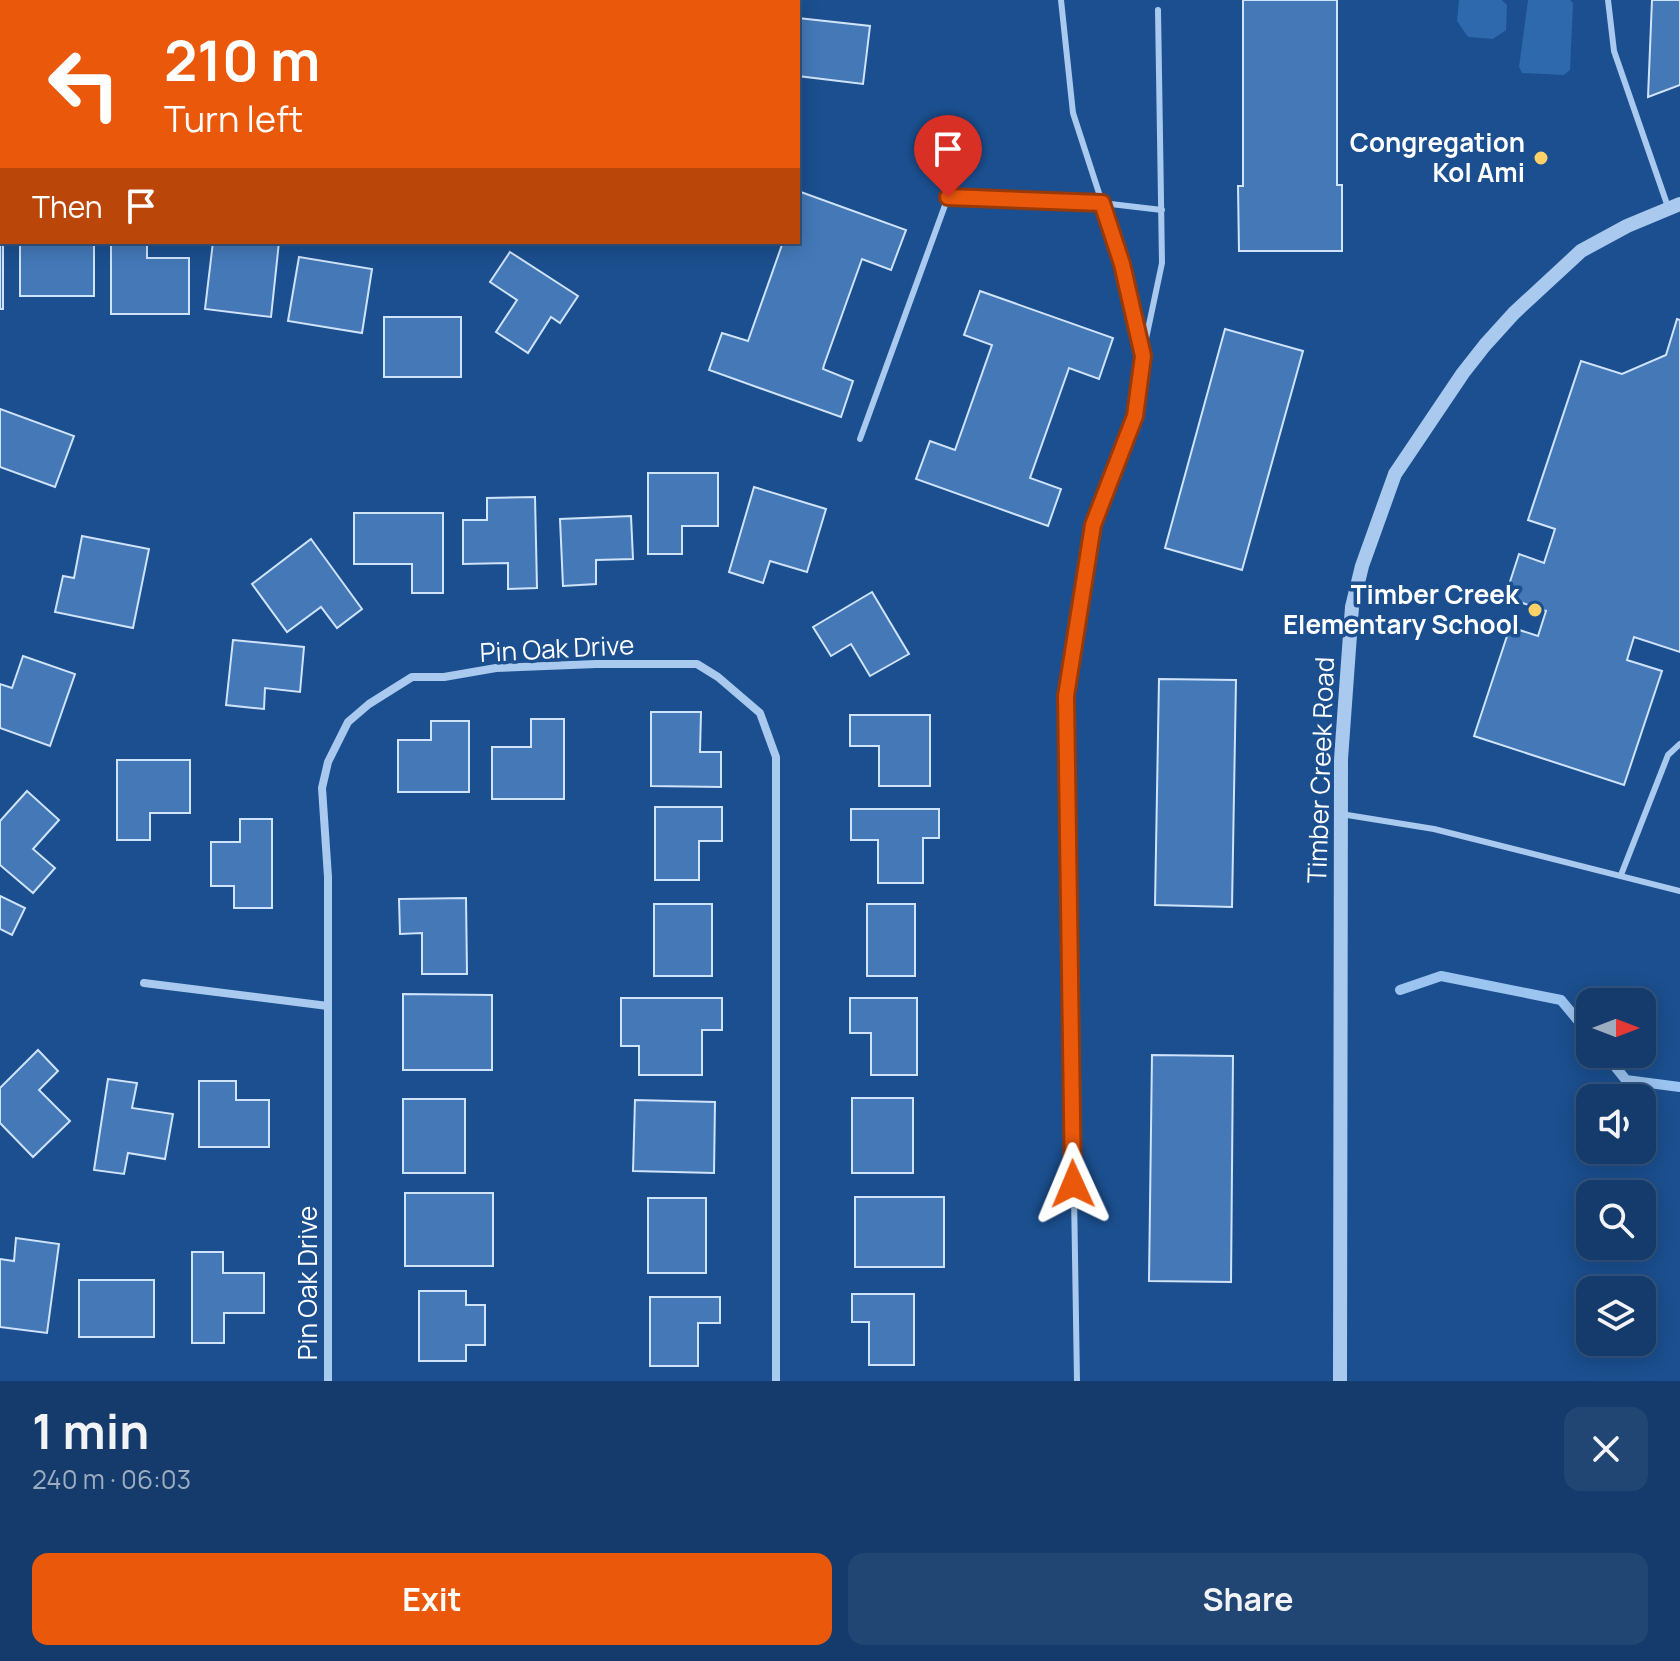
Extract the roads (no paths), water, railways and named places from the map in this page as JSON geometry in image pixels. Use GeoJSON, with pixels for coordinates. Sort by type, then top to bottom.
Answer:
{"type":"FeatureCollection","features":[{"type":"Feature","properties":{"kind":"street","name":"Timber Creek Road"},"geometry":{"type":"LineString","coordinates":[[1340,1381],[1341,759],[1352,607],[1362,566],[1395,474],[1463,373],[1514,313],[1581,251],[1627,226],[1674,206]]}},
{"type":"Feature","properties":{"kind":"street","name":"Pin Oak Drive"},"geometry":{"type":"LineString","coordinates":[[328,1381],[328,877],[322,788],[328,762],[348,722],[369,704],[412,677],[444,677],[496,668],[596,664],[697,664],[718,677],[760,713],[776,757],[776,1381]]}},
{"type":"Feature","properties":{"kind":"street"},"geometry":{"type":"LineString","coordinates":[[144,983],[328,1006]]}},
{"type":"Feature","properties":{"kind":"lane"},"geometry":{"type":"LineString","coordinates":[[1061,0],[1073,113],[1122,264],[1143,356]]}},
{"type":"Feature","properties":{"kind":"lane"},"geometry":{"type":"LineString","coordinates":[[1608,0],[1614,51],[1674,206]]}},
{"type":"Feature","properties":{"kind":"lane"},"geometry":{"type":"LineString","coordinates":[[1077,1381],[1066,696],[1093,525],[1135,416],[1143,356],[1162,263],[1158,10]]}},
{"type":"Feature","properties":{"kind":"lane"},"geometry":{"type":"LineString","coordinates":[[860,439],[948,197],[1102,203],[1162,210]]}},
{"type":"Feature","properties":{"kind":"lane"},"geometry":{"type":"LineString","coordinates":[[1621,875],[1668,755],[1680,744]]}},
{"type":"Feature","properties":{"kind":"lane"},"geometry":{"type":"LineString","coordinates":[[1341,814],[1434,829],[1680,891]]}},
{"type":"Feature","properties":{"kind":"waterway"},"geometry":{"type":"LineString","coordinates":[[1400,990],[1441,976],[1561,1000],[1576,1018]]}},
{"type":"Feature","properties":{"kind":"waterway"},"geometry":{"type":"LineString","coordinates":[[1616,1068],[1626,1080],[1680,1087]]}},
{"type":"Feature","properties":{"kind":"place","name":"Congregation Kol Ami"},"geometry":{"type":"Point","coordinates":[1541,158]}},
{"type":"Feature","properties":{"kind":"place","name":"Timber Creek Elementary School"},"geometry":{"type":"Point","coordinates":[1535,610]}}]}
